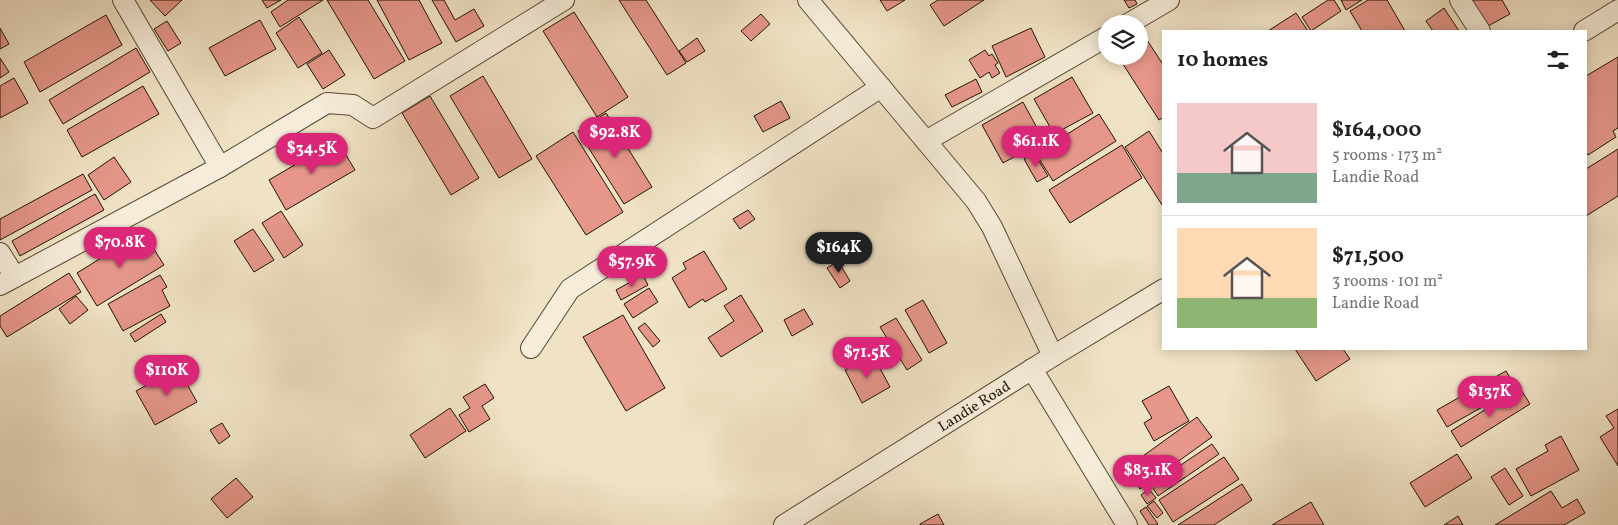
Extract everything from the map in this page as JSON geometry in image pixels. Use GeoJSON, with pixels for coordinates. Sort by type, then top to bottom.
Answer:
{"type":"FeatureCollection","features":[{"type":"Feature","properties":{"kind":"street"},"geometry":{"type":"LineString","coordinates":[[122,0],[220,166]]}},
{"type":"Feature","properties":{"kind":"street"},"geometry":{"type":"LineString","coordinates":[[0,253],[7,281],[220,166],[327,103],[353,105],[373,118],[564,0]]}},
{"type":"Feature","properties":{"kind":"street"},"geometry":{"type":"LineString","coordinates":[[808,0],[976,201],[992,227],[1052,356]]}},
{"type":"Feature","properties":{"kind":"street"},"geometry":{"type":"LineString","coordinates":[[1143,15],[1169,0]]}},
{"type":"Feature","properties":{"kind":"street"},"geometry":{"type":"LineString","coordinates":[[1460,0],[1479,30]]}},
{"type":"Feature","properties":{"kind":"street"},"geometry":{"type":"LineString","coordinates":[[1585,30],[1611,8]]}},
{"type":"Feature","properties":{"kind":"street"},"geometry":{"type":"LineString","coordinates":[[926,141],[1098,42]]}},
{"type":"Feature","properties":{"kind":"street"},"geometry":{"type":"LineString","coordinates":[[531,348],[570,289],[881,87]]}},
{"type":"Feature","properties":{"kind":"street","name":"Landie Road"},"geometry":{"type":"LineString","coordinates":[[784,525],[1052,356],[1162,290]]}},
{"type":"Feature","properties":{"kind":"street"},"geometry":{"type":"LineString","coordinates":[[1032,369],[1127,525]]}},
{"type":"Feature","properties":{"kind":"building"},"geometry":{"type":"Polygon","coordinates":[[[150,0],[182,0],[165,16],[150,0]]]}},
{"type":"Feature","properties":{"kind":"building"},"geometry":{"type":"Polygon","coordinates":[[[262,0],[281,0],[267,8],[262,0]]]}},
{"type":"Feature","properties":{"kind":"building"},"geometry":{"type":"Polygon","coordinates":[[[288,0],[323,0],[280,27],[271,12],[288,0]]]}},
{"type":"Feature","properties":{"kind":"building"},"geometry":{"type":"Polygon","coordinates":[[[327,0],[368,0],[405,61],[374,79],[327,0]]]}},
{"type":"Feature","properties":{"kind":"building"},"geometry":{"type":"Polygon","coordinates":[[[377,0],[419,0],[442,43],[409,60],[377,0]]]}},
{"type":"Feature","properties":{"kind":"building"},"geometry":{"type":"Polygon","coordinates":[[[432,0],[444,0],[455,20],[474,9],[484,26],[456,42],[432,0]]]}},
{"type":"Feature","properties":{"kind":"building"},"geometry":{"type":"Polygon","coordinates":[[[619,0],[646,0],[686,63],[667,75],[619,0]]]}},
{"type":"Feature","properties":{"kind":"building"},"geometry":{"type":"Polygon","coordinates":[[[880,0],[905,0],[887,11],[880,0]]]}},
{"type":"Feature","properties":{"kind":"building"},"geometry":{"type":"Polygon","coordinates":[[[938,0],[984,0],[944,26],[930,5],[938,0]]]}},
{"type":"Feature","properties":{"kind":"building"},"geometry":{"type":"Polygon","coordinates":[[[1124,0],[1135,0],[1137,4],[1129,8],[1124,0]]]}},
{"type":"Feature","properties":{"kind":"building"},"geometry":{"type":"Polygon","coordinates":[[[1328,0],[1334,0],[1341,11],[1312,30],[1310,30],[1302,17],[1328,0]]]}},
{"type":"Feature","properties":{"kind":"building"},"geometry":{"type":"Polygon","coordinates":[[[1341,0],[1362,0],[1346,10],[1341,0]]]}},
{"type":"Feature","properties":{"kind":"building"},"geometry":{"type":"Polygon","coordinates":[[[1368,0],[1387,0],[1404,30],[1361,30],[1350,11],[1368,0]]]}},
{"type":"Feature","properties":{"kind":"building"},"geometry":{"type":"Polygon","coordinates":[[[1471,0],[1502,0],[1510,14],[1488,26],[1471,0]]]}},
{"type":"Feature","properties":{"kind":"building"},"geometry":{"type":"Polygon","coordinates":[[[1444,8],[1458,30],[1432,30],[1426,21],[1444,8]]]}},
{"type":"Feature","properties":{"kind":"building"},"geometry":{"type":"Polygon","coordinates":[[[574,12],[628,97],[597,117],[543,31],[574,12]]]}},
{"type":"Feature","properties":{"kind":"building"},"geometry":{"type":"Polygon","coordinates":[[[1296,13],[1307,30],[1270,30],[1296,13]]]}},
{"type":"Feature","properties":{"kind":"building"},"geometry":{"type":"Polygon","coordinates":[[[761,14],[770,24],[751,41],[741,31],[761,14]]]}},
{"type":"Feature","properties":{"kind":"building"},"geometry":{"type":"Polygon","coordinates":[[[106,15],[122,45],[40,92],[24,62],[106,15]]]}},
{"type":"Feature","properties":{"kind":"building"},"geometry":{"type":"Polygon","coordinates":[[[299,17],[322,53],[298,68],[276,33],[299,17]]]}},
{"type":"Feature","properties":{"kind":"building"},"geometry":{"type":"Polygon","coordinates":[[[260,20],[276,49],[225,76],[209,48],[260,20]]]}},
{"type":"Feature","properties":{"kind":"building"},"geometry":{"type":"Polygon","coordinates":[[[167,21],[181,43],[168,51],[154,29],[167,21]]]}},
{"type":"Feature","properties":{"kind":"building"},"geometry":{"type":"Polygon","coordinates":[[[0,28],[9,44],[0,49],[0,28]]]}},
{"type":"Feature","properties":{"kind":"building"},"geometry":{"type":"Polygon","coordinates":[[[1031,28],[1045,57],[1006,77],[992,46],[1031,28]]]}},
{"type":"Feature","properties":{"kind":"building"},"geometry":{"type":"Polygon","coordinates":[[[697,38],[705,51],[687,62],[679,51],[697,38]]]}},
{"type":"Feature","properties":{"kind":"building"},"geometry":{"type":"Polygon","coordinates":[[[1148,42],[1162,63],[1162,118],[1159,120],[1124,65],[1148,65],[1148,42]]]}},
{"type":"Feature","properties":{"kind":"building"},"geometry":{"type":"Polygon","coordinates":[[[136,48],[150,72],[63,124],[49,100],[136,48]]]}},
{"type":"Feature","properties":{"kind":"building"},"geometry":{"type":"Polygon","coordinates":[[[329,50],[345,75],[323,89],[307,64],[329,50]]]}},
{"type":"Feature","properties":{"kind":"building"},"geometry":{"type":"Polygon","coordinates":[[[985,50],[989,56],[992,54],[998,63],[995,65],[1000,73],[992,78],[989,72],[980,78],[969,60],[985,50]]]}},
{"type":"Feature","properties":{"kind":"building"},"geometry":{"type":"Polygon","coordinates":[[[1618,57],[1618,128],[1613,131],[1616,137],[1588,155],[1587,154],[1587,75],[1618,57]]]}},
{"type":"Feature","properties":{"kind":"building"},"geometry":{"type":"Polygon","coordinates":[[[0,58],[9,72],[0,78],[0,58]]]}},
{"type":"Feature","properties":{"kind":"building"},"geometry":{"type":"Polygon","coordinates":[[[483,76],[532,159],[499,178],[450,96],[483,76]]]}},
{"type":"Feature","properties":{"kind":"building"},"geometry":{"type":"Polygon","coordinates":[[[1072,77],[1093,113],[1054,134],[1034,99],[1072,77]]]}},
{"type":"Feature","properties":{"kind":"building"},"geometry":{"type":"Polygon","coordinates":[[[14,78],[28,103],[0,118],[0,86],[14,78]]]}},
{"type":"Feature","properties":{"kind":"building"},"geometry":{"type":"Polygon","coordinates":[[[976,79],[982,92],[952,107],[945,95],[976,79]]]}},
{"type":"Feature","properties":{"kind":"building"},"geometry":{"type":"Polygon","coordinates":[[[143,86],[159,114],[82,157],[67,130],[143,86]]]}},
{"type":"Feature","properties":{"kind":"building"},"geometry":{"type":"Polygon","coordinates":[[[430,96],[479,178],[451,195],[402,113],[430,96]]]}},
{"type":"Feature","properties":{"kind":"building"},"geometry":{"type":"Polygon","coordinates":[[[781,101],[790,118],[763,132],[754,116],[781,101]]]}},
{"type":"Feature","properties":{"kind":"building"},"geometry":{"type":"Polygon","coordinates":[[[1023,102],[1044,141],[1003,163],[982,125],[1023,102]]]}},
{"type":"Feature","properties":{"kind":"building"},"geometry":{"type":"Polygon","coordinates":[[[606,113],[652,187],[624,204],[578,131],[606,113]]]}},
{"type":"Feature","properties":{"kind":"building"},"geometry":{"type":"Polygon","coordinates":[[[1099,114],[1116,141],[1053,181],[1036,154],[1099,114]]]}},
{"type":"Feature","properties":{"kind":"building"},"geometry":{"type":"Polygon","coordinates":[[[1149,131],[1162,152],[1162,205],[1125,147],[1149,131]]]}},
{"type":"Feature","properties":{"kind":"building"},"geometry":{"type":"Polygon","coordinates":[[[573,132],[623,212],[586,235],[536,156],[573,132]]]}},
{"type":"Feature","properties":{"kind":"building"},"geometry":{"type":"Polygon","coordinates":[[[337,140],[355,170],[286,210],[269,180],[337,140]]]}},
{"type":"Feature","properties":{"kind":"building"},"geometry":{"type":"Polygon","coordinates":[[[1122,145],[1142,178],[1070,223],[1049,190],[1122,145]]]}},
{"type":"Feature","properties":{"kind":"building"},"geometry":{"type":"Polygon","coordinates":[[[1618,149],[1618,196],[1587,215],[1587,168],[1618,149]]]}},
{"type":"Feature","properties":{"kind":"building"},"geometry":{"type":"Polygon","coordinates":[[[1034,153],[1048,176],[1037,182],[1024,159],[1034,153]]]}},
{"type":"Feature","properties":{"kind":"building"},"geometry":{"type":"Polygon","coordinates":[[[114,157],[131,182],[104,200],[88,175],[114,157]]]}},
{"type":"Feature","properties":{"kind":"building"},"geometry":{"type":"Polygon","coordinates":[[[83,174],[92,190],[0,240],[0,219],[83,174]]]}},
{"type":"Feature","properties":{"kind":"building"},"geometry":{"type":"Polygon","coordinates":[[[95,194],[104,210],[20,256],[12,241],[95,194]]]}},
{"type":"Feature","properties":{"kind":"building"},"geometry":{"type":"Polygon","coordinates":[[[748,210],[755,219],[740,229],[733,219],[748,210]]]}},
{"type":"Feature","properties":{"kind":"building"},"geometry":{"type":"Polygon","coordinates":[[[281,211],[303,245],[284,258],[262,223],[281,211]]]}},
{"type":"Feature","properties":{"kind":"building"},"geometry":{"type":"Polygon","coordinates":[[[253,229],[274,260],[254,272],[234,241],[253,229]]]}},
{"type":"Feature","properties":{"kind":"building"},"geometry":{"type":"Polygon","coordinates":[[[143,232],[164,265],[97,306],[77,273],[143,232]]]}},
{"type":"Feature","properties":{"kind":"building"},"geometry":{"type":"Polygon","coordinates":[[[704,251],[727,289],[705,302],[703,299],[689,308],[672,278],[686,269],[683,263],[704,251]]]}},
{"type":"Feature","properties":{"kind":"building"},"geometry":{"type":"Polygon","coordinates":[[[838,261],[850,281],[840,288],[827,268],[838,261]]]}},
{"type":"Feature","properties":{"kind":"building"},"geometry":{"type":"Polygon","coordinates":[[[69,273],[81,292],[7,337],[0,326],[0,316],[69,273]]]}},
{"type":"Feature","properties":{"kind":"building"},"geometry":{"type":"Polygon","coordinates":[[[160,275],[167,287],[162,290],[170,306],[123,331],[108,304],[160,275]]]}},
{"type":"Feature","properties":{"kind":"building"},"geometry":{"type":"Polygon","coordinates":[[[643,275],[648,285],[621,300],[616,290],[643,275]]]}},
{"type":"Feature","properties":{"kind":"building"},"geometry":{"type":"Polygon","coordinates":[[[649,288],[658,302],[633,318],[624,304],[649,288]]]}},
{"type":"Feature","properties":{"kind":"building"},"geometry":{"type":"Polygon","coordinates":[[[741,295],[763,331],[721,357],[708,338],[734,321],[724,306],[741,295]]]}},
{"type":"Feature","properties":{"kind":"building"},"geometry":{"type":"Polygon","coordinates":[[[76,296],[88,310],[70,324],[59,309],[76,296]]]}},
{"type":"Feature","properties":{"kind":"building"},"geometry":{"type":"Polygon","coordinates":[[[923,300],[947,343],[929,353],[905,310],[923,300]]]}},
{"type":"Feature","properties":{"kind":"building"},"geometry":{"type":"Polygon","coordinates":[[[804,309],[813,324],[792,336],[784,320],[804,309]]]}},
{"type":"Feature","properties":{"kind":"building"},"geometry":{"type":"Polygon","coordinates":[[[161,314],[166,322],[135,342],[130,334],[161,314]]]}},
{"type":"Feature","properties":{"kind":"building"},"geometry":{"type":"Polygon","coordinates":[[[623,315],[665,388],[626,411],[583,337],[623,315]]]}},
{"type":"Feature","properties":{"kind":"building"},"geometry":{"type":"Polygon","coordinates":[[[896,318],[922,360],[907,370],[880,327],[896,318]]]}},
{"type":"Feature","properties":{"kind":"building"},"geometry":{"type":"Polygon","coordinates":[[[645,323],[660,341],[653,347],[638,328],[645,323]]]}},
{"type":"Feature","properties":{"kind":"building"},"geometry":{"type":"Polygon","coordinates":[[[1296,350],[1344,350],[1350,359],[1316,381],[1296,350]]]}},
{"type":"Feature","properties":{"kind":"building"},"geometry":{"type":"Polygon","coordinates":[[[873,355],[890,387],[862,403],[845,370],[873,355]]]}},
{"type":"Feature","properties":{"kind":"building"},"geometry":{"type":"Polygon","coordinates":[[[178,368],[197,402],[155,425],[136,391],[178,368]]]}},
{"type":"Feature","properties":{"kind":"building"},"geometry":{"type":"Polygon","coordinates":[[[1506,371],[1516,388],[1447,427],[1437,410],[1506,371]]]}},
{"type":"Feature","properties":{"kind":"building"},"geometry":{"type":"Polygon","coordinates":[[[485,384],[494,398],[482,406],[490,419],[469,432],[459,415],[470,408],[463,397],[485,384]]]}},
{"type":"Feature","properties":{"kind":"building"},"geometry":{"type":"Polygon","coordinates":[[[1169,386],[1189,421],[1154,441],[1144,423],[1152,418],[1142,401],[1169,386]]]}},
{"type":"Feature","properties":{"kind":"building"},"geometry":{"type":"Polygon","coordinates":[[[1520,388],[1530,404],[1461,447],[1451,431],[1520,388]]]}},
{"type":"Feature","properties":{"kind":"building"},"geometry":{"type":"Polygon","coordinates":[[[450,408],[466,431],[425,458],[410,435],[450,408]]]}},
{"type":"Feature","properties":{"kind":"building"},"geometry":{"type":"Polygon","coordinates":[[[1618,409],[1618,466],[1600,437],[1614,428],[1606,416],[1618,409]]]}},
{"type":"Feature","properties":{"kind":"building"},"geometry":{"type":"Polygon","coordinates":[[[1197,417],[1212,437],[1140,489],[1125,469],[1197,417]]]}},
{"type":"Feature","properties":{"kind":"building"},"geometry":{"type":"Polygon","coordinates":[[[222,423],[230,436],[219,444],[210,430],[222,423]]]}},
{"type":"Feature","properties":{"kind":"building"},"geometry":{"type":"Polygon","coordinates":[[[1561,436],[1579,470],[1531,496],[1516,469],[1548,451],[1545,445],[1561,436]]]}},
{"type":"Feature","properties":{"kind":"building"},"geometry":{"type":"Polygon","coordinates":[[[1212,444],[1219,454],[1158,496],[1151,485],[1212,444]]]}},
{"type":"Feature","properties":{"kind":"building"},"geometry":{"type":"Polygon","coordinates":[[[1457,454],[1472,478],[1425,507],[1410,483],[1457,454]]]}},
{"type":"Feature","properties":{"kind":"building"},"geometry":{"type":"Polygon","coordinates":[[[1224,457],[1239,479],[1173,522],[1159,500],[1224,457]]]}},
{"type":"Feature","properties":{"kind":"building"},"geometry":{"type":"Polygon","coordinates":[[[1505,468],[1523,496],[1509,505],[1491,477],[1505,468]]]}},
{"type":"Feature","properties":{"kind":"building"},"geometry":{"type":"Polygon","coordinates":[[[236,478],[253,497],[227,518],[211,499],[236,478]]]}},
{"type":"Feature","properties":{"kind":"building"},"geometry":{"type":"Polygon","coordinates":[[[1242,484],[1252,500],[1214,525],[1178,525],[1242,484]]]}},
{"type":"Feature","properties":{"kind":"building"},"geometry":{"type":"Polygon","coordinates":[[[1149,489],[1156,498],[1147,504],[1141,495],[1149,489]]]}},
{"type":"Feature","properties":{"kind":"building"},"geometry":{"type":"Polygon","coordinates":[[[1551,491],[1562,508],[1577,499],[1585,513],[1564,525],[1495,525],[1551,491]]]}},
{"type":"Feature","properties":{"kind":"building"},"geometry":{"type":"Polygon","coordinates":[[[1154,501],[1163,513],[1157,518],[1147,506],[1154,501]]]}},
{"type":"Feature","properties":{"kind":"building"},"geometry":{"type":"Polygon","coordinates":[[[1311,502],[1324,525],[1272,525],[1311,502]]]}},
{"type":"Feature","properties":{"kind":"building"},"geometry":{"type":"Polygon","coordinates":[[[1146,507],[1158,524],[1149,525],[1140,511],[1146,507]]]}},
{"type":"Feature","properties":{"kind":"building"},"geometry":{"type":"Polygon","coordinates":[[[938,514],[944,525],[920,525],[920,524],[938,514]]]}},
{"type":"Feature","properties":{"kind":"building"},"geometry":{"type":"Polygon","coordinates":[[[1458,516],[1463,525],[1444,525],[1458,516]]]}}]}
